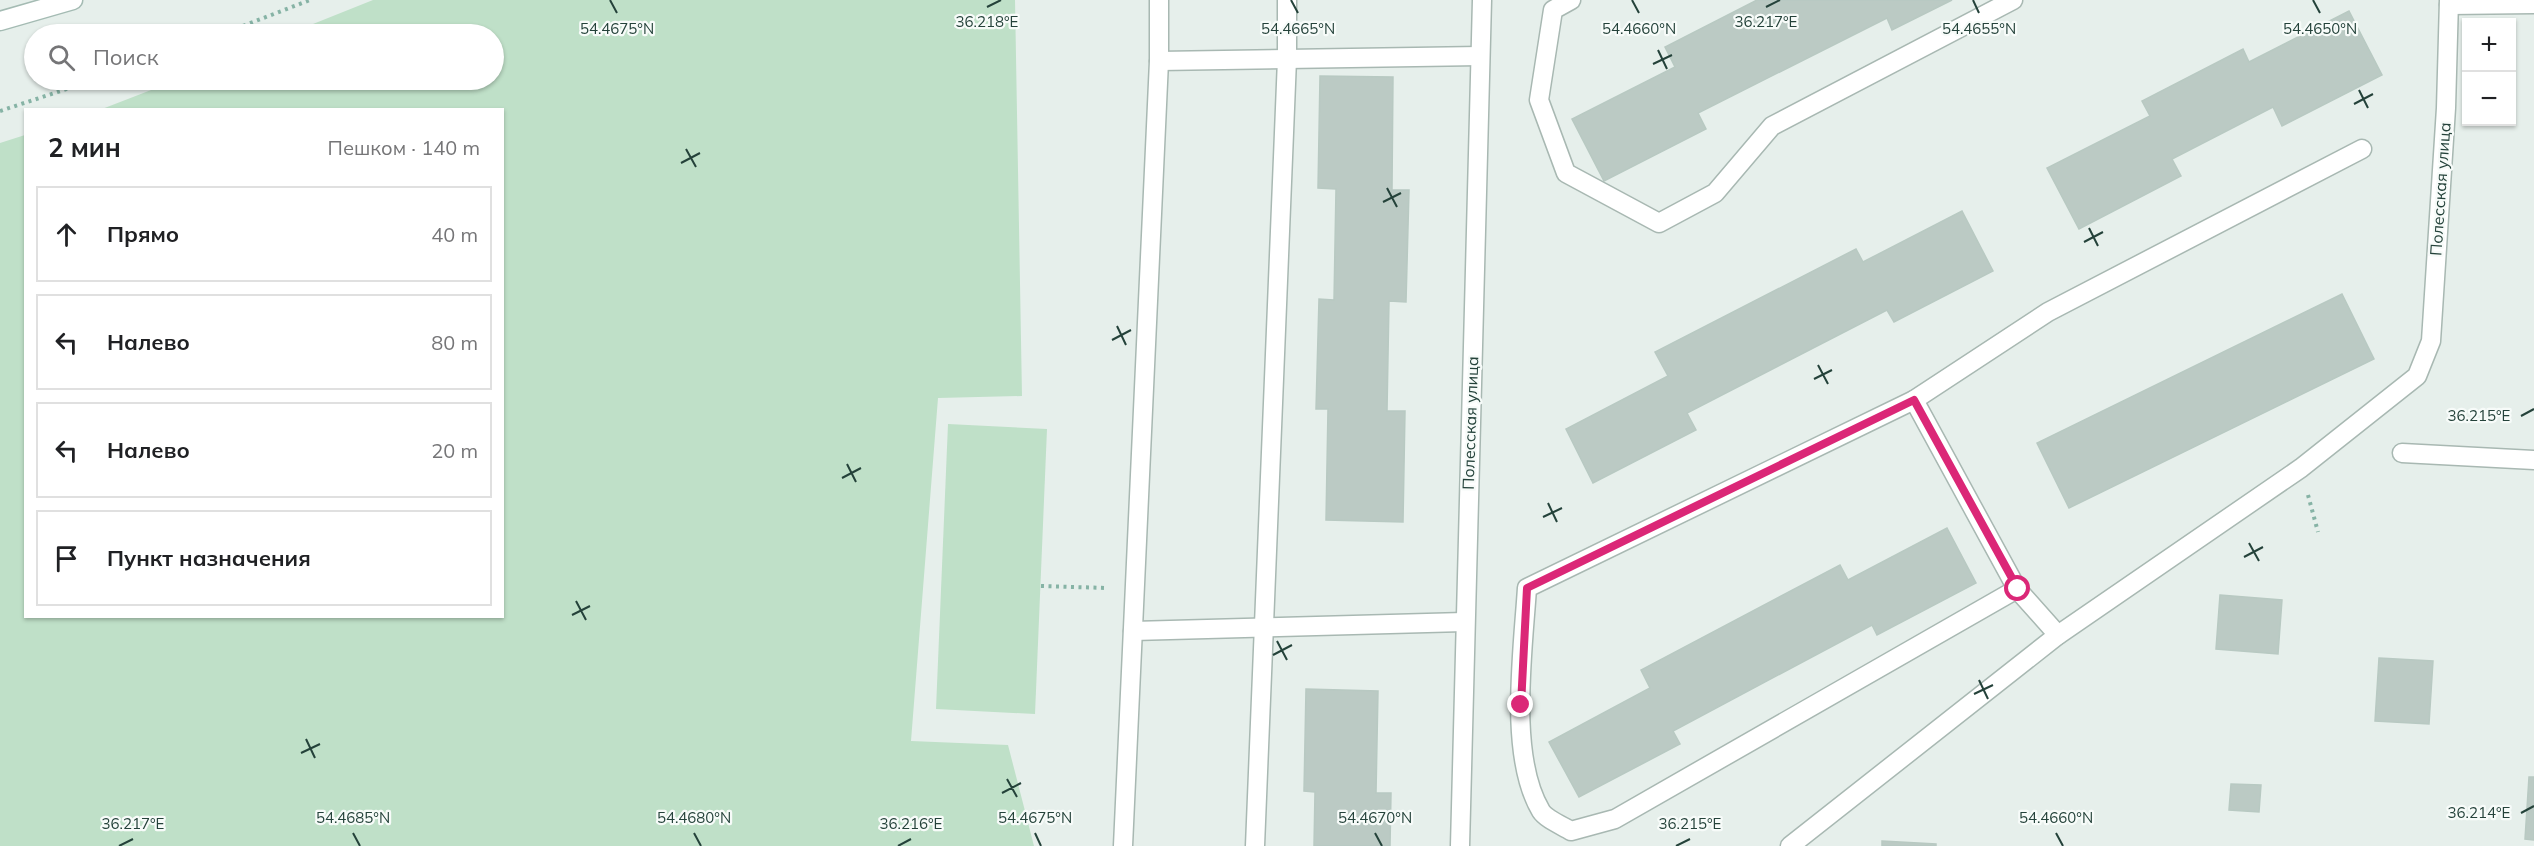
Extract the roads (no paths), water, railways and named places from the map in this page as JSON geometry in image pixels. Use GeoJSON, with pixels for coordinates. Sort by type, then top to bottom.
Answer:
{"type":"FeatureCollection","features":[{"type":"Feature","properties":{"kind":"street"},"geometry":{"type":"LineString","coordinates":[[0,21],[72,0]]}},
{"type":"Feature","properties":{"kind":"street"},"geometry":{"type":"LineString","coordinates":[[1122,846],[1159,0]]}},
{"type":"Feature","properties":{"kind":"street"},"geometry":{"type":"LineString","coordinates":[[1255,846],[1287,59],[1287,0]]}},
{"type":"Feature","properties":{"kind":"street","name":"Полесская улица"},"geometry":{"type":"LineString","coordinates":[[1460,846],[1464,622],[1482,0]]}},
{"type":"Feature","properties":{"kind":"street"},"geometry":{"type":"LineString","coordinates":[[1571,0],[1552,10],[1539,100],[1566,173],[1659,223],[1715,193],[1772,126],[2013,0]]}},
{"type":"Feature","properties":{"kind":"street"},"geometry":{"type":"LineString","coordinates":[[2449,2],[2534,4]]}},
{"type":"Feature","properties":{"kind":"street","name":"Полесская улица"},"geometry":{"type":"LineString","coordinates":[[2058,635],[2301,468],[2417,376],[2431,341],[2446,108],[2449,2]]}},
{"type":"Feature","properties":{"kind":"street"},"geometry":{"type":"LineString","coordinates":[[1158,61],[1480,56]]}},
{"type":"Feature","properties":{"kind":"street"},"geometry":{"type":"LineString","coordinates":[[2018,589],[1615,819],[1571,831],[1542,813],[1526,774],[1521,705],[1527,588],[1914,400],[2048,312],[2362,149]]}},
{"type":"Feature","properties":{"kind":"street"},"geometry":{"type":"LineString","coordinates":[[1790,846],[2058,635],[2018,589],[1914,400]]}},
{"type":"Feature","properties":{"kind":"street"},"geometry":{"type":"LineString","coordinates":[[2402,453],[2534,460]]}},
{"type":"Feature","properties":{"kind":"street"},"geometry":{"type":"LineString","coordinates":[[1133,631],[1464,622]]}}]}
